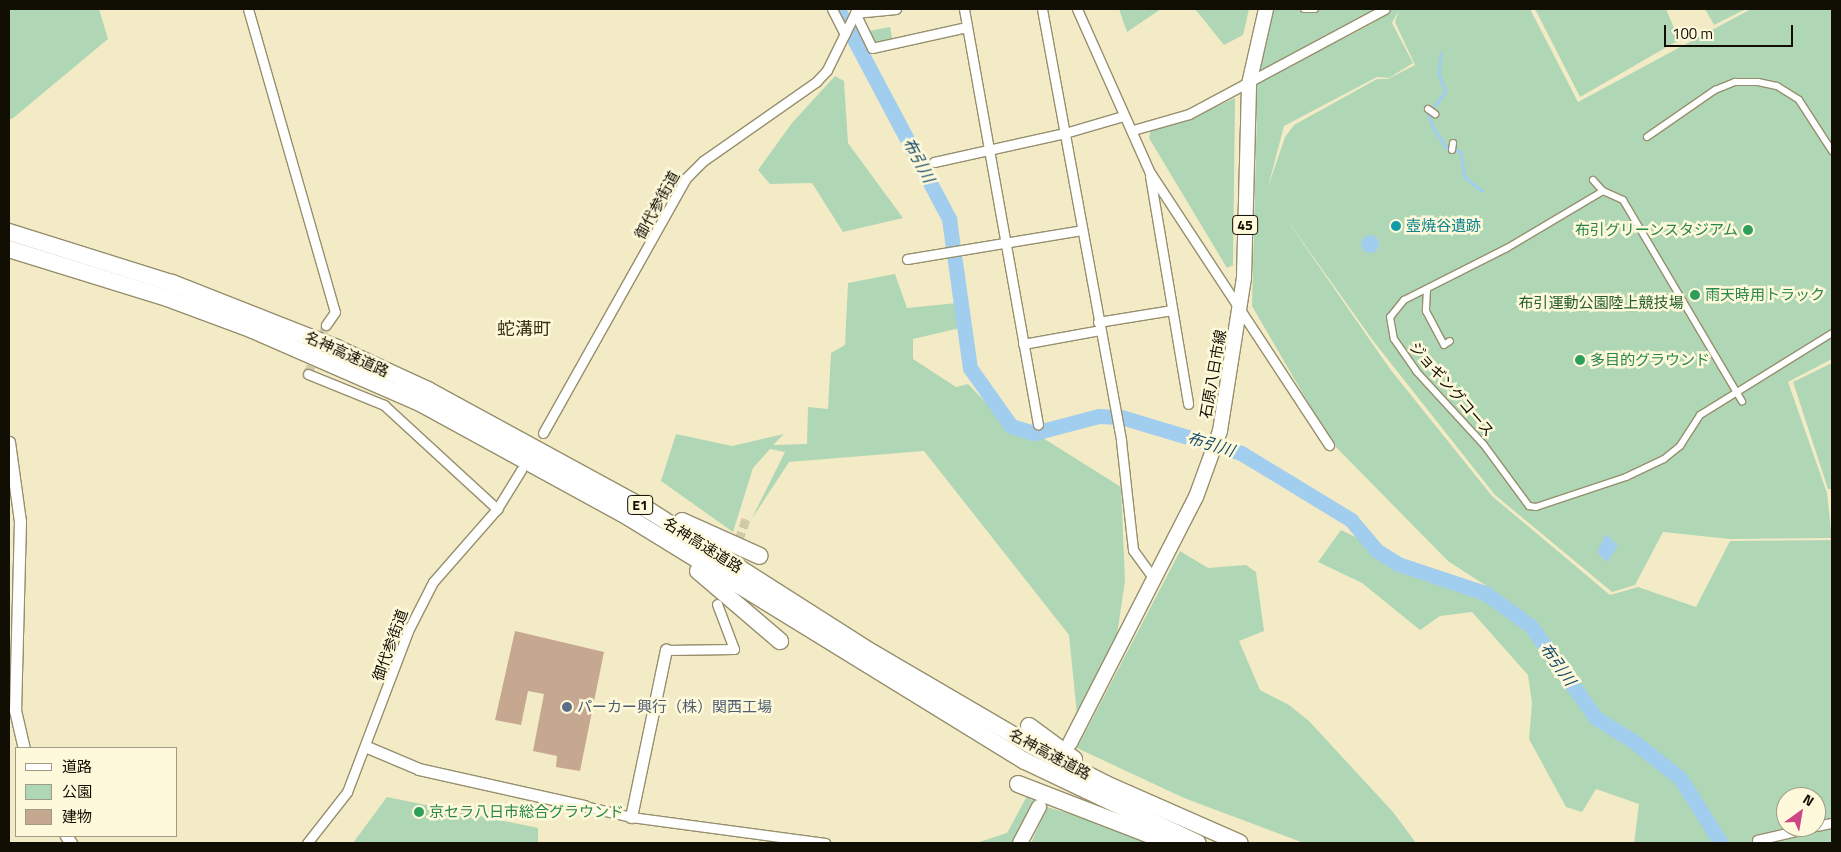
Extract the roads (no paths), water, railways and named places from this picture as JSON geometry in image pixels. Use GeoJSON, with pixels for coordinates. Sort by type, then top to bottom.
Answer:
{"type":"FeatureCollection","features":[{"type":"Feature","properties":{"kind":"highway","name":"名神高速道路"},"geometry":{"type":"LineString","coordinates":[[9,232],[172,283],[310,337],[428,390],[551,454],[650,511],[873,653],[1032,746],[1106,784],[1240,843]]}},
{"type":"Feature","properties":{"kind":"highway","name":"名神高速道路"},"geometry":{"type":"LineString","coordinates":[[9,249],[167,298],[332,362],[449,418],[628,517],[1024,761],[1198,843]]}},
{"type":"Feature","properties":{"kind":"highway"},"geometry":{"type":"LineString","coordinates":[[551,454],[729,545],[760,556]]}},
{"type":"Feature","properties":{"kind":"highway"},"geometry":{"type":"LineString","coordinates":[[628,517],[780,641]]}},
{"type":"Feature","properties":{"kind":"highway"},"geometry":{"type":"LineString","coordinates":[[1029,726],[1091,768],[1106,784]]}},
{"type":"Feature","properties":{"kind":"highway"},"geometry":{"type":"LineString","coordinates":[[1018,784],[1171,843]]}},
{"type":"Feature","properties":{"kind":"main road","name":"石原八日市線"},"geometry":{"type":"LineString","coordinates":[[1070,743],[1196,497],[1214,446],[1232,373],[1240,311],[1249,84],[1266,9]]}},
{"type":"Feature","properties":{"kind":"main road"},"geometry":{"type":"LineString","coordinates":[[1020,843],[1038,807]]}},
{"type":"Feature","properties":{"kind":"street"},"geometry":{"type":"LineString","coordinates":[[248,9],[335,312],[326,325]]}},
{"type":"Feature","properties":{"kind":"street"},"geometry":{"type":"LineString","coordinates":[[832,9],[846,32]]}},
{"type":"Feature","properties":{"kind":"street"},"geometry":{"type":"LineString","coordinates":[[896,9],[855,14],[872,48],[967,27]]}},
{"type":"Feature","properties":{"kind":"street"},"geometry":{"type":"LineString","coordinates":[[964,9],[1004,244],[1038,424]]}},
{"type":"Feature","properties":{"kind":"street"},"geometry":{"type":"LineString","coordinates":[[1042,9],[1117,422],[1133,550],[1155,580]]}},
{"type":"Feature","properties":{"kind":"street"},"geometry":{"type":"LineString","coordinates":[[1077,9],[1122,116],[1133,130],[1149,171],[1329,445]]}},
{"type":"Feature","properties":{"kind":"street"},"geometry":{"type":"LineString","coordinates":[[1304,9],[1315,9]]}},
{"type":"Feature","properties":{"kind":"street"},"geometry":{"type":"LineString","coordinates":[[1133,130],[1189,114],[1249,84],[1385,9]]}},
{"type":"Feature","properties":{"kind":"street","name":"御代参街道"},"geometry":{"type":"LineString","coordinates":[[543,433],[686,178],[703,161],[816,82],[826,70],[855,14]]}},
{"type":"Feature","properties":{"kind":"street"},"geometry":{"type":"LineString","coordinates":[[1647,137],[1715,90],[1735,82],[1758,82],[1777,86],[1799,100],[1832,151]]}},
{"type":"Feature","properties":{"kind":"street"},"geometry":{"type":"LineString","coordinates":[[1428,109],[1435,114]]}},
{"type":"Feature","properties":{"kind":"street"},"geometry":{"type":"LineString","coordinates":[[934,162],[989,147],[1065,133],[1122,116]]}},
{"type":"Feature","properties":{"kind":"street"},"geometry":{"type":"LineString","coordinates":[[1149,171],[1188,404]]}},
{"type":"Feature","properties":{"kind":"street"},"geometry":{"type":"LineString","coordinates":[[1593,180],[1603,191],[1623,200],[1742,402]]}},
{"type":"Feature","properties":{"kind":"street","name":"ジョギングコース"},"geometry":{"type":"LineString","coordinates":[[1603,191],[1393,309],[1389,329],[1416,371],[1484,445],[1529,506],[1536,507],[1626,477],[1664,459],[1680,446],[1700,415],[1832,333]]}},
{"type":"Feature","properties":{"kind":"street"},"geometry":{"type":"LineString","coordinates":[[907,260],[1082,230]]}},
{"type":"Feature","properties":{"kind":"street"},"geometry":{"type":"LineString","coordinates":[[1427,289],[1426,311],[1444,345],[1450,341]]}},
{"type":"Feature","properties":{"kind":"street"},"geometry":{"type":"LineString","coordinates":[[1023,344],[1172,310]]}},
{"type":"Feature","properties":{"kind":"street"},"geometry":{"type":"LineString","coordinates":[[308,374],[384,405],[497,509]]}},
{"type":"Feature","properties":{"kind":"street"},"geometry":{"type":"LineString","coordinates":[[9,442],[20,520],[14,710],[24,747]]}},
{"type":"Feature","properties":{"kind":"street","name":"御代参街道"},"geometry":{"type":"LineString","coordinates":[[307,843],[347,792],[367,747],[423,599],[432,582],[497,509],[521,470]]}},
{"type":"Feature","properties":{"kind":"street"},"geometry":{"type":"LineString","coordinates":[[631,817],[666,650],[734,649],[717,604]]}},
{"type":"Feature","properties":{"kind":"street"},"geometry":{"type":"LineString","coordinates":[[367,747],[419,769],[631,817],[825,843]]}},
{"type":"Feature","properties":{"kind":"street"},"geometry":{"type":"LineString","coordinates":[[1757,840],[1776,836]]}},
{"type":"Feature","properties":{"kind":"water"},"geometry":{"type":"Polygon","coordinates":[[[1370,235],[1376,238],[1379,244],[1376,250],[1370,253],[1364,250],[1361,244],[1364,238],[1370,235]]]}},
{"type":"Feature","properties":{"kind":"water"},"geometry":{"type":"Polygon","coordinates":[[[1606,534],[1618,546],[1607,562],[1597,552],[1606,534]]]}},
{"type":"Feature","properties":{"kind":"waterway","name":"布引川"},"geometry":{"type":"LineString","coordinates":[[838,9],[949,219],[970,368],[1011,426],[1034,433],[1099,416],[1121,417],[1241,453],[1351,520],[1376,550],[1398,564],[1485,593],[1531,626],[1596,718],[1633,741],[1680,778],[1721,843]]}},
{"type":"Feature","properties":{"kind":"waterway"},"geometry":{"type":"LineString","coordinates":[[1441,53],[1439,74],[1446,91],[1429,114],[1433,127],[1446,147],[1461,152],[1465,177],[1482,191]]}},
{"type":"Feature","properties":{"kind":"tunnel"},"geometry":{"type":"LineString","coordinates":[[308,374],[326,325]]}},
{"type":"Feature","properties":{"kind":"tunnel"},"geometry":{"type":"LineString","coordinates":[[730,566],[746,519]]}},
{"type":"Feature","properties":{"kind":"place","name":"壺焼谷遺跡"},"geometry":{"type":"Point","coordinates":[1396,226]}},
{"type":"Feature","properties":{"kind":"place","name":"布引グリーンスタジアム"},"geometry":{"type":"Point","coordinates":[1748,230]}},
{"type":"Feature","properties":{"kind":"place","name":"雨天時用トラック"},"geometry":{"type":"Point","coordinates":[1695,295]}},
{"type":"Feature","properties":{"kind":"place","name":"多目的グラウンド"},"geometry":{"type":"Point","coordinates":[1580,360]}},
{"type":"Feature","properties":{"kind":"place","name":"パーカー興行（株）関西工場"},"geometry":{"type":"Point","coordinates":[567,707]}},
{"type":"Feature","properties":{"kind":"place","name":"京セラ八日市総合グラウンド"},"geometry":{"type":"Point","coordinates":[419,812]}},
{"type":"Feature","properties":{"kind":"district","name":"蛇溝町"},"geometry":{"type":"Point","coordinates":[524,329]}},
{"type":"Feature","properties":{"kind":"park label","name":"布引運動公園陸上競技場"},"geometry":{"type":"Point","coordinates":[1601,303]}}]}
